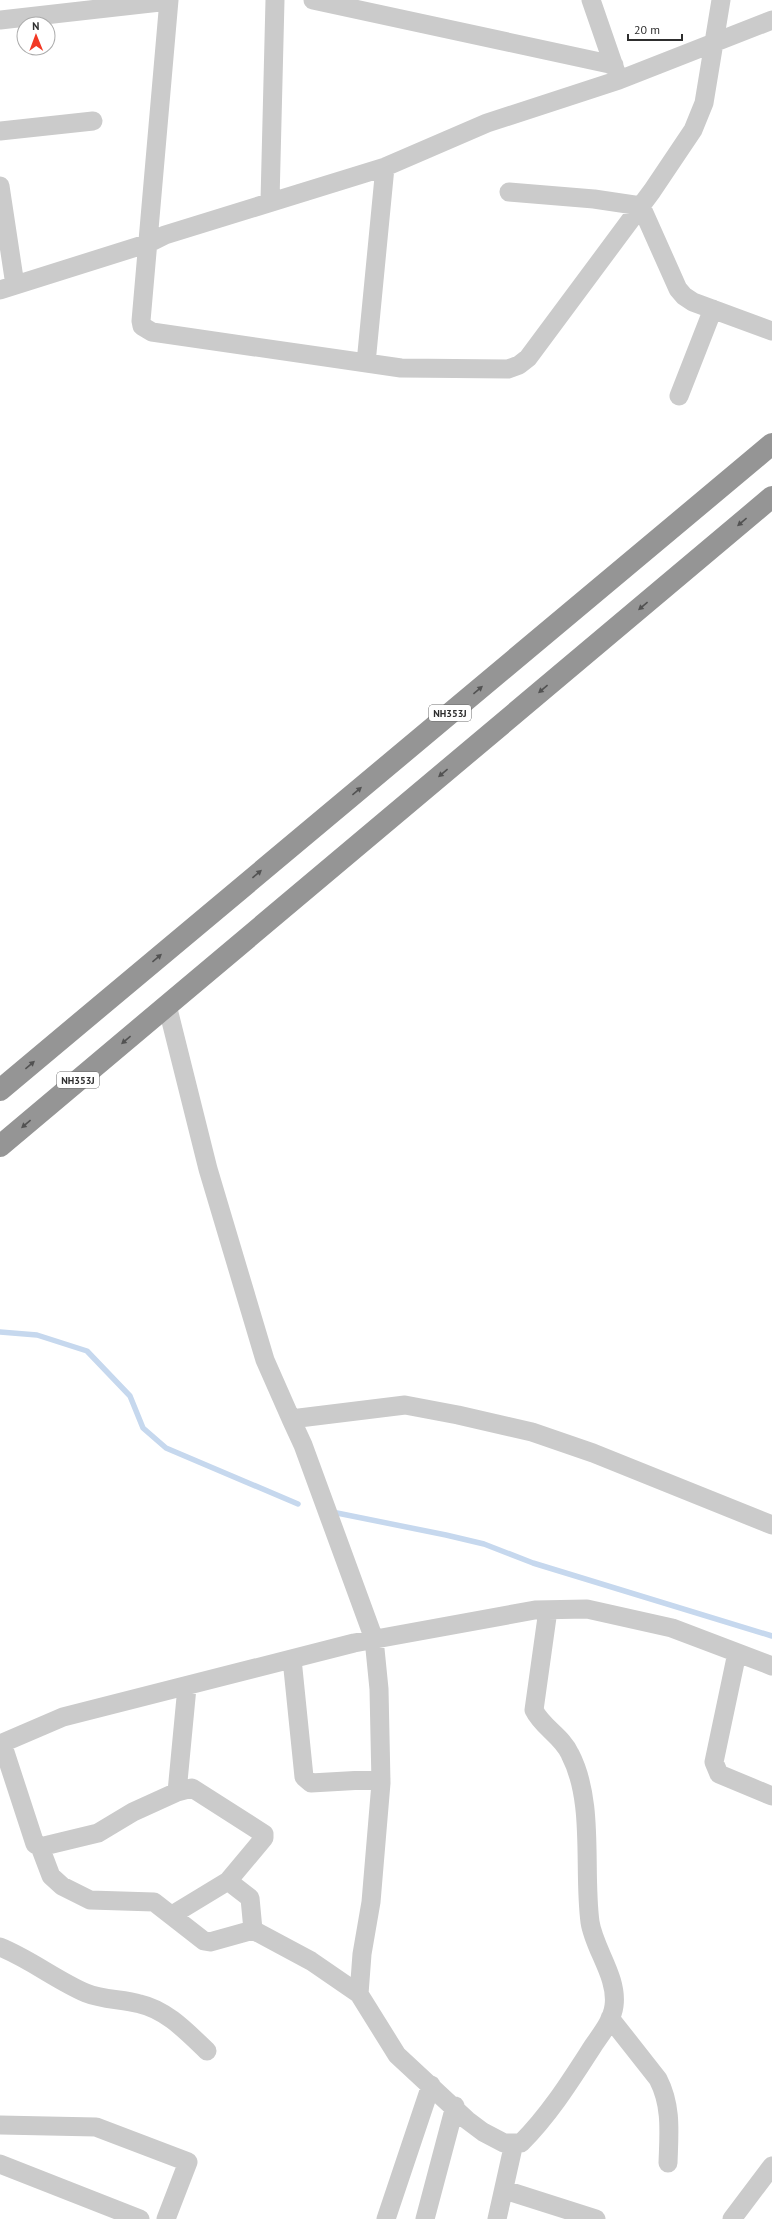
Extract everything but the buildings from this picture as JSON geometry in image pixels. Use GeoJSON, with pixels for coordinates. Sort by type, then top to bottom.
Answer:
{"type":"FeatureCollection","features":[{"type":"Feature","properties":{"kind":"highway","name":"NH353J"},"geometry":{"type":"LineString","coordinates":[[0,1090],[772,444]]}},
{"type":"Feature","properties":{"kind":"highway","name":"NH353J"},"geometry":{"type":"LineString","coordinates":[[0,1146],[772,497]]}},
{"type":"Feature","properties":{"kind":"street"},"geometry":{"type":"LineString","coordinates":[[270,201],[275,0]]}},
{"type":"Feature","properties":{"kind":"street"},"geometry":{"type":"LineString","coordinates":[[313,0],[616,72]]}},
{"type":"Feature","properties":{"kind":"street"},"geometry":{"type":"LineString","coordinates":[[591,0],[616,72]]}},
{"type":"Feature","properties":{"kind":"street"},"geometry":{"type":"LineString","coordinates":[[0,20],[169,1],[141,321],[146,330],[401,368],[436,370],[508,369],[519,365],[528,358],[641,206],[689,136],[699,117],[704,103],[721,0]]}},
{"type":"Feature","properties":{"kind":"street"},"geometry":{"type":"LineString","coordinates":[[0,186],[8,287],[149,243],[165,235],[270,201],[385,167],[486,123],[616,72],[713,43],[772,20]]}},
{"type":"Feature","properties":{"kind":"street"},"geometry":{"type":"LineString","coordinates":[[0,131],[93,121]]}},
{"type":"Feature","properties":{"kind":"street"},"geometry":{"type":"LineString","coordinates":[[366,363],[385,167]]}},
{"type":"Feature","properties":{"kind":"street"},"geometry":{"type":"LineString","coordinates":[[509,192],[594,199],[641,206]]}},
{"type":"Feature","properties":{"kind":"street"},"geometry":{"type":"LineString","coordinates":[[641,206],[678,290],[684,296],[693,302],[772,331]]}},
{"type":"Feature","properties":{"kind":"street"},"geometry":{"type":"LineString","coordinates":[[679,396],[713,309]]}},
{"type":"Feature","properties":{"kind":"street"},"geometry":{"type":"LineString","coordinates":[[161,1010],[265,1360],[303,1445],[374,1639],[381,1715],[381,1779],[371,1902],[362,1954],[359,1994]]}},
{"type":"Feature","properties":{"kind":"street"},"geometry":{"type":"LineString","coordinates":[[291,1419],[405,1405],[458,1415],[532,1432],[593,1453],[772,1525]]}},
{"type":"Feature","properties":{"kind":"street"},"geometry":{"type":"LineString","coordinates":[[172,1915],[228,1881],[264,1838],[264,1834],[192,1788],[177,1792],[133,1812],[98,1833],[46,1847],[40,1847],[35,1844],[1,1744],[63,1717],[292,1659],[374,1639],[535,1610],[587,1609],[672,1628],[772,1666]]}},
{"type":"Feature","properties":{"kind":"street"},"geometry":{"type":"LineString","coordinates":[[40,1847],[51,1876],[62,1886],[85,1898],[147,1900],[154,1902],[204,1941],[210,1942],[253,1930],[311,1961],[359,1994],[397,2055],[483,2132],[504,2143],[521,2143],[539,2125],[567,2086],[610,2018],[614,2005],[613,1991],[590,1922],[584,1807],[580,1784],[570,1753],[542,1722],[534,1710],[548,1610]]}},
{"type":"Feature","properties":{"kind":"street"},"geometry":{"type":"LineString","coordinates":[[738,1653],[714,1762],[719,1774],[772,1796]]}},
{"type":"Feature","properties":{"kind":"street"},"geometry":{"type":"LineString","coordinates":[[292,1659],[304,1777],[306,1780],[311,1783],[381,1779]]}},
{"type":"Feature","properties":{"kind":"street"},"geometry":{"type":"LineString","coordinates":[[177,1792],[186,1687]]}},
{"type":"Feature","properties":{"kind":"street"},"geometry":{"type":"LineString","coordinates":[[228,1881],[250,1898],[253,1930]]}},
{"type":"Feature","properties":{"kind":"street"},"geometry":{"type":"LineString","coordinates":[[0,1947],[18,1954],[86,1993],[143,2004],[157,2011],[176,2022],[207,2051]]}},
{"type":"Feature","properties":{"kind":"street"},"geometry":{"type":"LineString","coordinates":[[610,2018],[658,2079],[664,2090],[669,2111],[668,2163]]}},
{"type":"Feature","properties":{"kind":"street"},"geometry":{"type":"LineString","coordinates":[[386,2219],[431,2085]]}},
{"type":"Feature","properties":{"kind":"street"},"geometry":{"type":"LineString","coordinates":[[425,2219],[455,2106]]}},
{"type":"Feature","properties":{"kind":"street"},"geometry":{"type":"LineString","coordinates":[[0,2125],[96,2127],[188,2162],[166,2219]]}},
{"type":"Feature","properties":{"kind":"street"},"geometry":{"type":"LineString","coordinates":[[497,2219],[505,2190],[514,2143]]}},
{"type":"Feature","properties":{"kind":"street"},"geometry":{"type":"LineString","coordinates":[[0,2164],[140,2219]]}},
{"type":"Feature","properties":{"kind":"street"},"geometry":{"type":"LineString","coordinates":[[732,2219],[772,2166]]}},
{"type":"Feature","properties":{"kind":"street"},"geometry":{"type":"LineString","coordinates":[[505,2190],[596,2219]]}},
{"type":"Feature","properties":{"kind":"waterway"},"geometry":{"type":"LineString","coordinates":[[0,1332],[37,1335],[87,1351],[130,1396],[143,1428],[166,1448],[298,1504]]}},
{"type":"Feature","properties":{"kind":"waterway"},"geometry":{"type":"LineString","coordinates":[[332,1512],[484,1544],[533,1563],[772,1636]]}}]}
